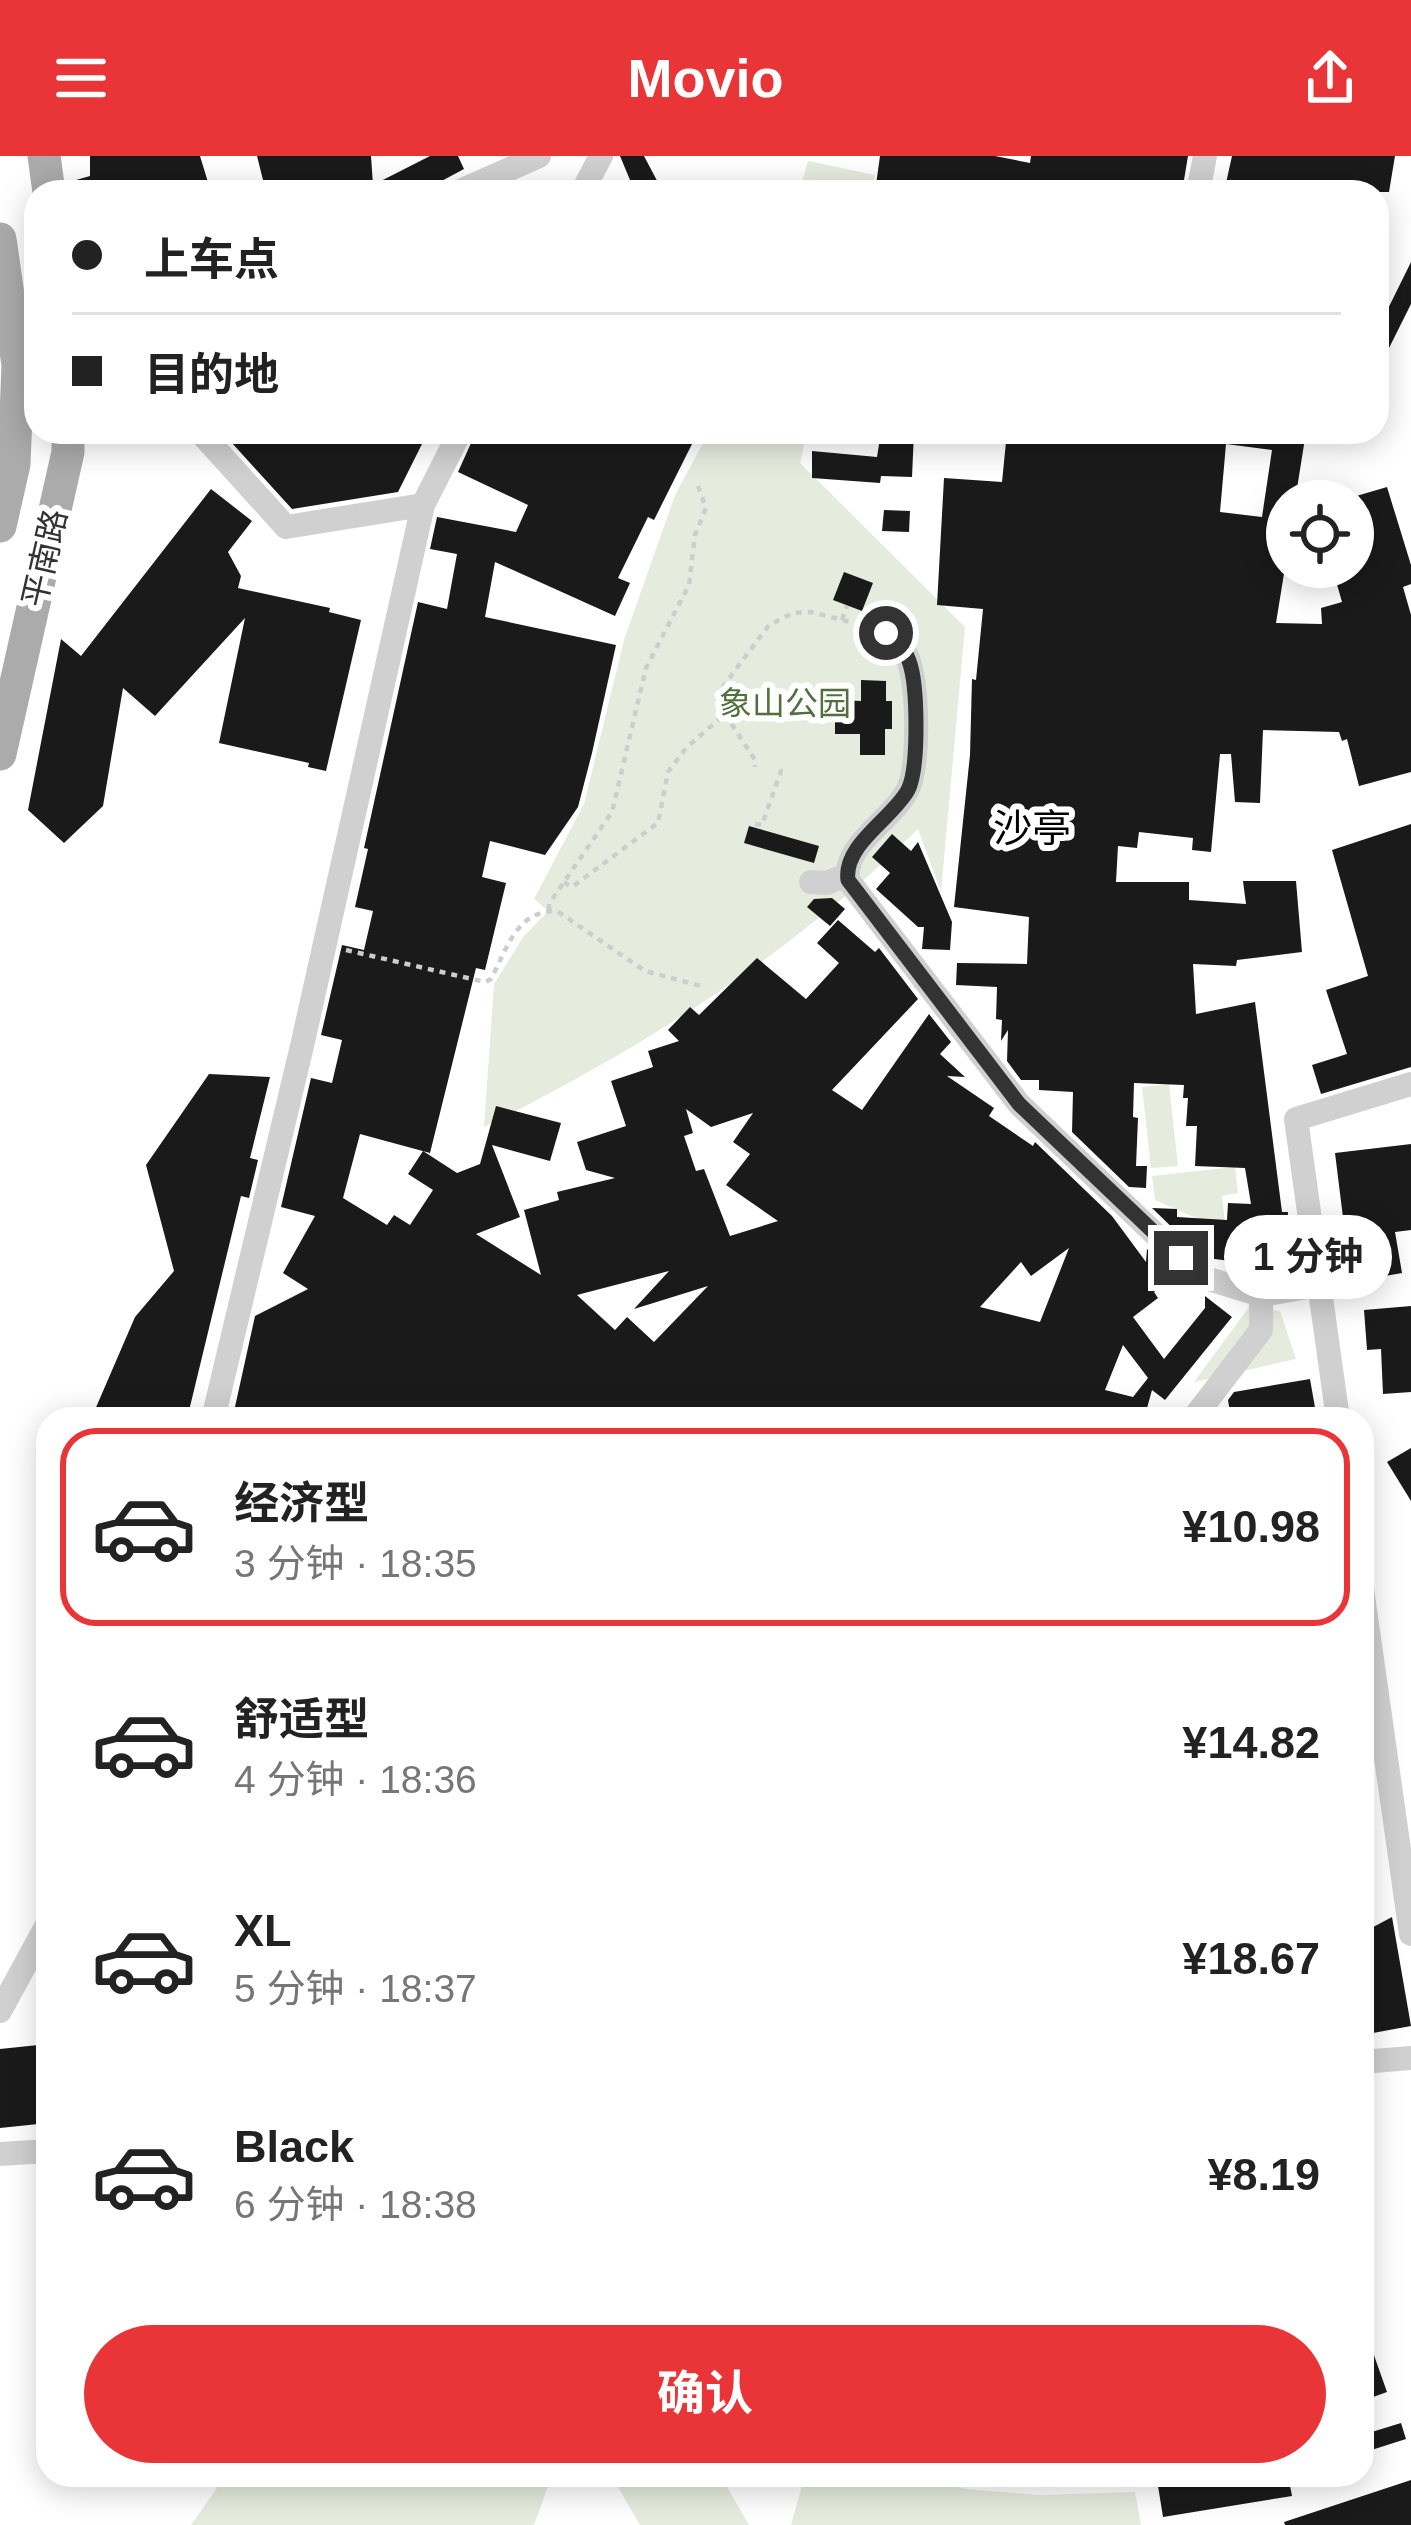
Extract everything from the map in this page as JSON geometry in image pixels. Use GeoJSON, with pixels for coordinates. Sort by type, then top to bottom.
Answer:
{"type":"FeatureCollection","features":[{"type":"Feature","properties":{"kind":"main road","name":"平南路"},"geometry":{"type":"LineString","coordinates":[[0,239],[14,365],[14,464],[0,526]]}},
{"type":"Feature","properties":{"kind":"main road","name":"平南路"},"geometry":{"type":"LineString","coordinates":[[0,754],[68,444]]}},
{"type":"Feature","properties":{"kind":"street"},"geometry":{"type":"LineString","coordinates":[[485,180],[539,156]]}},
{"type":"Feature","properties":{"kind":"street"},"geometry":{"type":"LineString","coordinates":[[211,444],[286,527],[423,505]]}},
{"type":"Feature","properties":{"kind":"street"},"geometry":{"type":"LineString","coordinates":[[216,1407],[423,505],[454,444]]}},
{"type":"Feature","properties":{"kind":"street"},"geometry":{"type":"LineString","coordinates":[[874,628],[902,646],[910,662],[915,690],[912,777],[904,796],[849,860],[846,875],[1019,1104],[1199,1276],[1261,1294],[1319,1285]]}},
{"type":"Feature","properties":{"kind":"street"},"geometry":{"type":"LineString","coordinates":[[811,882],[827,883],[846,875]]}},
{"type":"Feature","properties":{"kind":"street"},"geometry":{"type":"LineString","coordinates":[[1336,1407],[1296,1119],[1411,1084]]}},
{"type":"Feature","properties":{"kind":"street"},"geometry":{"type":"LineString","coordinates":[[1202,1407],[1261,1330],[1261,1294]]}},
{"type":"Feature","properties":{"kind":"street"},"geometry":{"type":"LineString","coordinates":[[1374,1667],[1411,1934]]}},
{"type":"Feature","properties":{"kind":"street"},"geometry":{"type":"LineString","coordinates":[[0,2011],[36,1945]]}},
{"type":"Feature","properties":{"kind":"street"},"geometry":{"type":"LineString","coordinates":[[1374,2061],[1411,2059]]}},
{"type":"Feature","properties":{"kind":"street"},"geometry":{"type":"LineString","coordinates":[[0,2155],[36,2152]]}},
{"type":"Feature","properties":{"kind":"path"},"geometry":{"type":"LineString","coordinates":[[549,910],[612,812],[646,668],[689,585],[695,535],[706,508],[698,486]]}},
{"type":"Feature","properties":{"kind":"path"},"geometry":{"type":"LineString","coordinates":[[842,620],[847,606]]}},
{"type":"Feature","properties":{"kind":"path"},"geometry":{"type":"LineString","coordinates":[[755,767],[724,714],[724,685],[769,625],[793,613],[811,612],[874,628]]}},
{"type":"Feature","properties":{"kind":"path"},"geometry":{"type":"LineString","coordinates":[[564,881],[571,887],[576,884],[658,823],[668,772],[687,747],[724,714]]}},
{"type":"Feature","properties":{"kind":"path"},"geometry":{"type":"LineString","coordinates":[[755,824],[762,825],[784,771]]}},
{"type":"Feature","properties":{"kind":"path"},"geometry":{"type":"LineString","coordinates":[[323,945],[485,982],[491,979],[520,922],[549,910],[564,913],[645,971],[701,986]]}},
{"type":"Feature","properties":{"kind":"green space"},"geometry":{"type":"Polygon","coordinates":[[[808,161],[875,175],[874,180],[802,180],[808,161]]]}},
{"type":"Feature","properties":{"kind":"green space","name":"象山公园"},"geometry":{"type":"Polygon","coordinates":[[[703,444],[804,444],[800,463],[965,627],[941,892],[918,829],[820,917],[713,996],[600,1065],[484,1127],[494,984],[524,936],[548,911],[534,899],[584,804],[624,640],[675,495],[703,444]]]}},
{"type":"Feature","properties":{"kind":"green space"},"geometry":{"type":"Polygon","coordinates":[[[1169,1084],[1178,1166],[1151,1168],[1142,1087],[1169,1084]]]}},
{"type":"Feature","properties":{"kind":"green space"},"geometry":{"type":"Polygon","coordinates":[[[1235,1167],[1238,1193],[1222,1196],[1226,1231],[1155,1200],[1152,1176],[1235,1167]]]}},
{"type":"Feature","properties":{"kind":"green space"},"geometry":{"type":"Polygon","coordinates":[[[1249,1307],[1280,1311],[1296,1359],[1194,1382],[1249,1307]]]}},
{"type":"Feature","properties":{"kind":"green space"},"geometry":{"type":"Polygon","coordinates":[[[218,2487],[548,2487],[534,2525],[191,2525],[218,2487]]]}},
{"type":"Feature","properties":{"kind":"green space"},"geometry":{"type":"Polygon","coordinates":[[[618,2487],[727,2487],[749,2525],[640,2525],[618,2487]]]}},
{"type":"Feature","properties":{"kind":"green space"},"geometry":{"type":"Polygon","coordinates":[[[802,2487],[957,2487],[1039,2495],[1135,2492],[1141,2525],[791,2525],[802,2487]]]}},
{"type":"Feature","properties":{"kind":"building"},"geometry":{"type":"Polygon","coordinates":[[[90,156],[200,156],[207,180],[76,180],[90,176],[90,156]]]}},
{"type":"Feature","properties":{"kind":"building"},"geometry":{"type":"Polygon","coordinates":[[[257,156],[371,156],[373,180],[263,180],[257,156]]]}},
{"type":"Feature","properties":{"kind":"building"},"geometry":{"type":"Polygon","coordinates":[[[430,156],[458,156],[464,169],[443,180],[383,180],[430,156]]]}},
{"type":"Feature","properties":{"kind":"building"},"geometry":{"type":"Polygon","coordinates":[[[620,156],[644,156],[657,180],[630,180],[620,156]]]}},
{"type":"Feature","properties":{"kind":"building"},"geometry":{"type":"Polygon","coordinates":[[[880,156],[995,156],[1030,163],[1031,156],[1188,156],[1184,180],[877,180],[880,156]]]}},
{"type":"Feature","properties":{"kind":"building"},"geometry":{"type":"Polygon","coordinates":[[[1232,156],[1395,156],[1389,192],[1389,180],[1227,180],[1232,156]]]}},
{"type":"Feature","properties":{"kind":"building"},"geometry":{"type":"Polygon","coordinates":[[[1411,262],[1411,304],[1389,348],[1389,307],[1411,262]]]}},
{"type":"Feature","properties":{"kind":"building"},"geometry":{"type":"Polygon","coordinates":[[[233,444],[422,444],[398,492],[292,509],[233,444]]]}},
{"type":"Feature","properties":{"kind":"building"},"geometry":{"type":"Polygon","coordinates":[[[471,444],[692,444],[618,578],[630,583],[615,616],[495,562],[485,617],[616,645],[578,807],[545,855],[490,841],[482,877],[506,883],[485,970],[476,968],[430,1153],[423,1151],[457,1173],[480,1164],[496,1106],[561,1123],[550,1161],[492,1145],[520,1217],[476,1234],[541,1275],[524,1210],[559,1200],[557,1192],[615,1178],[586,1170],[577,1142],[626,1126],[611,1081],[653,1067],[648,1051],[679,1041],[668,1030],[690,1007],[699,1015],[757,958],[806,999],[839,963],[817,943],[838,920],[875,952],[879,948],[918,999],[832,1090],[862,1110],[929,1014],[951,1042],[940,1054],[965,1077],[947,1076],[994,1108],[989,1116],[1033,1146],[1035,1142],[1112,1216],[1146,1262],[1147,1249],[1175,1276],[1154,1292],[1158,1298],[1133,1317],[1164,1359],[1205,1308],[1205,1296],[1232,1317],[1165,1400],[1152,1390],[1147,1407],[235,1407],[255,1316],[308,1289],[283,1273],[315,1216],[281,1207],[311,1078],[332,1083],[342,1040],[321,1035],[342,945],[364,950],[373,911],[355,907],[418,602],[447,609],[457,554],[430,549],[437,517],[516,532],[528,505],[458,472],[471,444]],[[686,1109],[693,1133],[684,1136],[696,1171],[704,1169],[730,1236],[778,1221],[726,1185],[750,1154],[733,1142],[753,1113],[711,1127],[686,1109]],[[360,1134],[343,1198],[387,1225],[394,1215],[410,1225],[433,1190],[408,1174],[423,1151],[360,1134]],[[1069,1248],[1031,1276],[1021,1262],[980,1307],[1040,1322],[1069,1248]],[[669,1271],[577,1295],[615,1330],[627,1317],[654,1342],[708,1286],[634,1309],[669,1271]],[[1123,1345],[1105,1390],[1133,1397],[1148,1378],[1123,1345]]]}},
{"type":"Feature","properties":{"kind":"building"},"geometry":{"type":"Polygon","coordinates":[[[879,444],[913,444],[912,477],[881,476],[880,483],[812,478],[812,451],[877,457],[879,444]]]}},
{"type":"Feature","properties":{"kind":"building"},"geometry":{"type":"Polygon","coordinates":[[[1006,444],[1226,444],[1220,512],[1262,517],[1266,490],[1266,588],[1282,588],[1276,623],[1322,624],[1321,608],[1342,602],[1338,588],[1374,588],[1374,491],[1387,487],[1411,565],[1411,584],[1403,587],[1411,615],[1411,772],[1359,786],[1347,739],[1342,741],[1339,732],[1263,730],[1260,803],[1235,802],[1231,754],[1220,754],[1211,852],[1192,850],[1193,838],[1139,832],[1137,848],[1118,846],[1116,882],[1189,882],[1189,900],[1246,904],[1243,881],[1296,881],[1302,952],[1237,960],[1236,966],[1193,964],[1196,1014],[1255,1002],[1282,1212],[1288,1212],[1287,1233],[1271,1233],[1269,1266],[1207,1258],[1208,1240],[1184,1239],[1152,1208],[1177,1209],[1177,1217],[1227,1220],[1228,1203],[1251,1204],[1245,1168],[1195,1166],[1197,1126],[1186,1126],[1184,1085],[1134,1083],[1136,1166],[1147,1166],[1146,1188],[1129,1187],[1072,1132],[1073,1092],[1039,1090],[1039,1080],[1021,1080],[1007,1061],[1008,1030],[1001,1041],[1002,1020],[996,1019],[997,987],[956,985],[957,963],[1027,964],[1029,917],[954,907],[970,755],[972,679],[976,680],[983,609],[937,605],[944,478],[1002,482],[1006,444]]]}},
{"type":"Feature","properties":{"kind":"building"},"geometry":{"type":"Polygon","coordinates":[[[1226,444],[1304,444],[1298,480],[1268,480],[1272,450],[1226,444]]]}},
{"type":"Feature","properties":{"kind":"building"},"geometry":{"type":"Polygon","coordinates":[[[211,489],[252,521],[228,552],[241,576],[238,588],[330,608],[329,612],[361,620],[326,771],[219,743],[245,618],[155,716],[123,688],[103,806],[64,843],[28,810],[61,639],[81,656],[211,489]]]}},
{"type":"Feature","properties":{"kind":"building"},"geometry":{"type":"Polygon","coordinates":[[[884,510],[910,511],[909,532],[882,531],[884,510]]]}},
{"type":"Feature","properties":{"kind":"building"},"geometry":{"type":"Polygon","coordinates":[[[844,572],[873,583],[862,611],[833,600],[844,572]]]}},
{"type":"Feature","properties":{"kind":"building"},"geometry":{"type":"Polygon","coordinates":[[[861,680],[886,681],[892,729],[885,729],[885,755],[860,755],[860,734],[835,734],[835,700],[861,701],[861,680]]]}},
{"type":"Feature","properties":{"kind":"building"},"geometry":{"type":"Polygon","coordinates":[[[1411,824],[1411,1067],[1321,1094],[1312,1065],[1347,1054],[1326,990],[1368,976],[1332,850],[1411,824]]]}},
{"type":"Feature","properties":{"kind":"building"},"geometry":{"type":"Polygon","coordinates":[[[749,826],[819,846],[814,863],[744,843],[749,826]]]}},
{"type":"Feature","properties":{"kind":"building"},"geometry":{"type":"Polygon","coordinates":[[[892,834],[911,851],[918,842],[952,922],[950,950],[922,949],[924,927],[918,927],[876,889],[890,873],[872,857],[892,834]]]}},
{"type":"Feature","properties":{"kind":"building"},"geometry":{"type":"Polygon","coordinates":[[[832,898],[845,909],[830,926],[807,907],[814,899],[832,898]]]}},
{"type":"Feature","properties":{"kind":"building"},"geometry":{"type":"Polygon","coordinates":[[[209,1074],[270,1077],[250,1158],[258,1160],[249,1198],[241,1196],[190,1407],[96,1407],[135,1317],[174,1271],[146,1165],[209,1074]]]}},
{"type":"Feature","properties":{"kind":"building"},"geometry":{"type":"Polygon","coordinates":[[[1411,1144],[1411,1230],[1395,1232],[1402,1273],[1351,1282],[1335,1153],[1411,1144]]]}},
{"type":"Feature","properties":{"kind":"building"},"geometry":{"type":"Polygon","coordinates":[[[1411,1306],[1411,1392],[1383,1394],[1381,1349],[1367,1350],[1364,1310],[1411,1306]]]}},
{"type":"Feature","properties":{"kind":"building"},"geometry":{"type":"Polygon","coordinates":[[[1310,1379],[1315,1407],[1229,1407],[1234,1392],[1310,1379]]]}},
{"type":"Feature","properties":{"kind":"building"},"geometry":{"type":"Polygon","coordinates":[[[1411,1448],[1411,1501],[1387,1462],[1411,1448]]]}},
{"type":"Feature","properties":{"kind":"building"},"geometry":{"type":"Polygon","coordinates":[[[1392,1917],[1411,2026],[1374,2033],[1374,1927],[1392,1917]]]}},
{"type":"Feature","properties":{"kind":"building"},"geometry":{"type":"Polygon","coordinates":[[[36,2045],[36,2124],[0,2128],[0,2049],[36,2045]]]}},
{"type":"Feature","properties":{"kind":"building"},"geometry":{"type":"Polygon","coordinates":[[[1374,2355],[1387,2392],[1374,2397],[1374,2355]]]}},
{"type":"Feature","properties":{"kind":"building"},"geometry":{"type":"Polygon","coordinates":[[[1401,2423],[1406,2439],[1374,2449],[1374,2431],[1401,2423]]]}},
{"type":"Feature","properties":{"kind":"building"},"geometry":{"type":"Polygon","coordinates":[[[1411,2480],[1411,2525],[1285,2525],[1284,2522],[1411,2480]]]}},
{"type":"Feature","properties":{"kind":"building"},"geometry":{"type":"Polygon","coordinates":[[[1158,2487],[1290,2487],[1292,2496],[1163,2517],[1158,2487]]]}},
{"type":"Feature","properties":{"kind":"district","name":"沙亭"},"geometry":{"type":"Point","coordinates":[1032,828]}},
{"type":"Feature","properties":{"kind":"route"},"geometry":{"type":"LineString","coordinates":[[886,633],[902,646],[914,680],[912,777],[904,796],[849,860],[848,880],[1019,1104],[1181,1258]]}}]}
